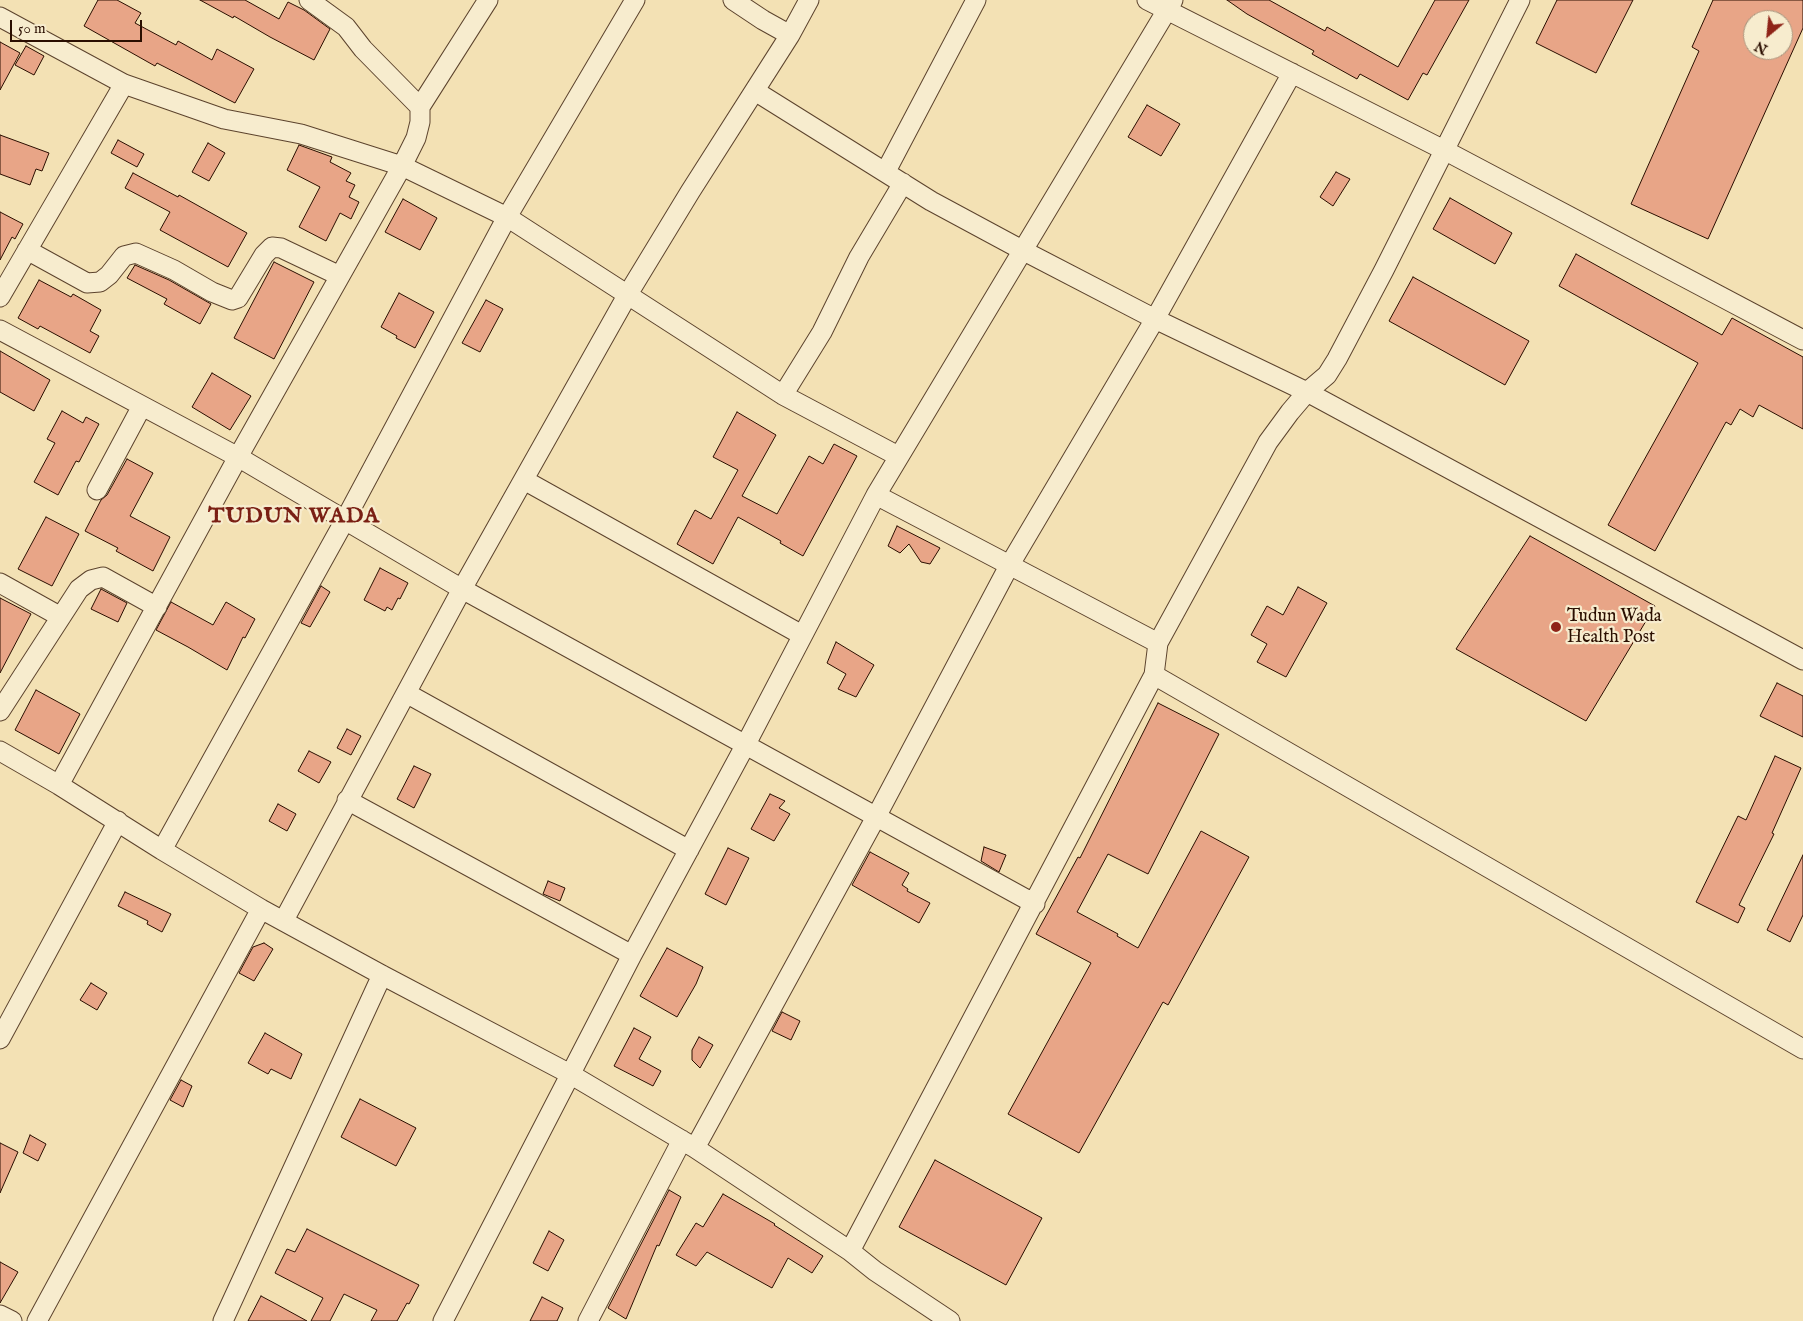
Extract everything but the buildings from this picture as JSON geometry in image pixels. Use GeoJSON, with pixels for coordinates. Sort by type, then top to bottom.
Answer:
{"type":"FeatureCollection","features":[{"type":"Feature","properties":{"kind":"street"},"geometry":{"type":"LineString","coordinates":[[309,0],[346,26],[363,49],[420,107]]}},
{"type":"Feature","properties":{"kind":"street"},"geometry":{"type":"LineString","coordinates":[[59,785],[238,458],[402,166],[416,138],[420,122],[420,107],[488,0]]}},
{"type":"Feature","properties":{"kind":"street"},"geometry":{"type":"LineString","coordinates":[[162,850],[345,520],[508,217],[635,0]]}},
{"type":"Feature","properties":{"kind":"street"},"geometry":{"type":"LineString","coordinates":[[733,0],[790,35]]}},
{"type":"Feature","properties":{"kind":"street"},"geometry":{"type":"LineString","coordinates":[[284,920],[462,589],[628,294],[690,192],[790,35],[809,0]]}},
{"type":"Feature","properties":{"kind":"street"},"geometry":{"type":"LineString","coordinates":[[886,171],[976,0]]}},
{"type":"Feature","properties":{"kind":"street"},"geometry":{"type":"LineString","coordinates":[[1147,0],[1170,6],[1292,73],[1444,150],[1803,340]]}},
{"type":"Feature","properties":{"kind":"street"},"geometry":{"type":"LineString","coordinates":[[850,1251],[1035,904],[1154,675],[1158,643],[1268,442],[1290,412],[1307,392],[1326,375],[1337,359],[1520,0]]}},
{"type":"Feature","properties":{"kind":"street"},"geometry":{"type":"LineString","coordinates":[[442,1321],[632,955],[746,744],[876,495],[1170,6]]}},
{"type":"Feature","properties":{"kind":"street"},"geometry":{"type":"LineString","coordinates":[[0,17],[124,84],[224,119],[301,134],[402,166],[508,217],[784,395],[898,456]]}},
{"type":"Feature","properties":{"kind":"street"},"geometry":{"type":"LineString","coordinates":[[588,1321],[876,817],[1009,566],[1154,319],[1292,73]]}},
{"type":"Feature","properties":{"kind":"street"},"geometry":{"type":"LineString","coordinates":[[0,297],[124,84]]}},
{"type":"Feature","properties":{"kind":"street"},"geometry":{"type":"LineString","coordinates":[[755,91],[886,171],[903,184],[1022,250],[1154,319],[1307,392],[1803,660]]}},
{"type":"Feature","properties":{"kind":"street"},"geometry":{"type":"LineString","coordinates":[[784,395],[822,332],[859,257],[903,184]]}},
{"type":"Feature","properties":{"kind":"street"},"geometry":{"type":"LineString","coordinates":[[28,250],[87,282],[100,282],[108,276],[124,256],[136,253],[174,270],[212,292],[232,300],[238,298],[264,255],[272,247],[281,248],[340,276]]}},
{"type":"Feature","properties":{"kind":"street"},"geometry":{"type":"LineString","coordinates":[[0,330],[238,458],[462,589],[1035,904]]}},
{"type":"Feature","properties":{"kind":"street"},"geometry":{"type":"LineString","coordinates":[[97,490],[142,406]]}},
{"type":"Feature","properties":{"kind":"street"},"geometry":{"type":"LineString","coordinates":[[524,480],[802,635]]}},
{"type":"Feature","properties":{"kind":"street"},"geometry":{"type":"LineString","coordinates":[[876,495],[1158,643]]}},
{"type":"Feature","properties":{"kind":"street"},"geometry":{"type":"LineString","coordinates":[[0,711],[79,589],[91,580],[103,577],[157,606]]}},
{"type":"Feature","properties":{"kind":"street"},"geometry":{"type":"LineString","coordinates":[[0,583],[61,617]]}},
{"type":"Feature","properties":{"kind":"street"},"geometry":{"type":"LineString","coordinates":[[1154,675],[1803,1049]]}},
{"type":"Feature","properties":{"kind":"street"},"geometry":{"type":"LineString","coordinates":[[406,693],[689,850]]}},
{"type":"Feature","properties":{"kind":"street"},"geometry":{"type":"LineString","coordinates":[[0,751],[261,909],[570,1074],[688,1144],[850,1251],[875,1271],[950,1321]]}},
{"type":"Feature","properties":{"kind":"street"},"geometry":{"type":"LineString","coordinates":[[347,800],[632,955]]}},
{"type":"Feature","properties":{"kind":"street"},"geometry":{"type":"LineString","coordinates":[[0,1039],[118,821]]}},
{"type":"Feature","properties":{"kind":"street"},"geometry":{"type":"LineString","coordinates":[[37,1321],[261,909]]}},
{"type":"Feature","properties":{"kind":"street"},"geometry":{"type":"LineString","coordinates":[[223,1321],[382,975]]}},
{"type":"Feature","properties":{"kind":"street"},"geometry":{"type":"LineString","coordinates":[[0,1314],[12,1321]]}},
{"type":"Feature","properties":{"kind":"place","name":"Tudun Wada Health Post"},"geometry":{"type":"Point","coordinates":[1556,627]}},
{"type":"Feature","properties":{"kind":"district","name":"TUDUN WADA"},"geometry":{"type":"Point","coordinates":[294,517]}}]}
